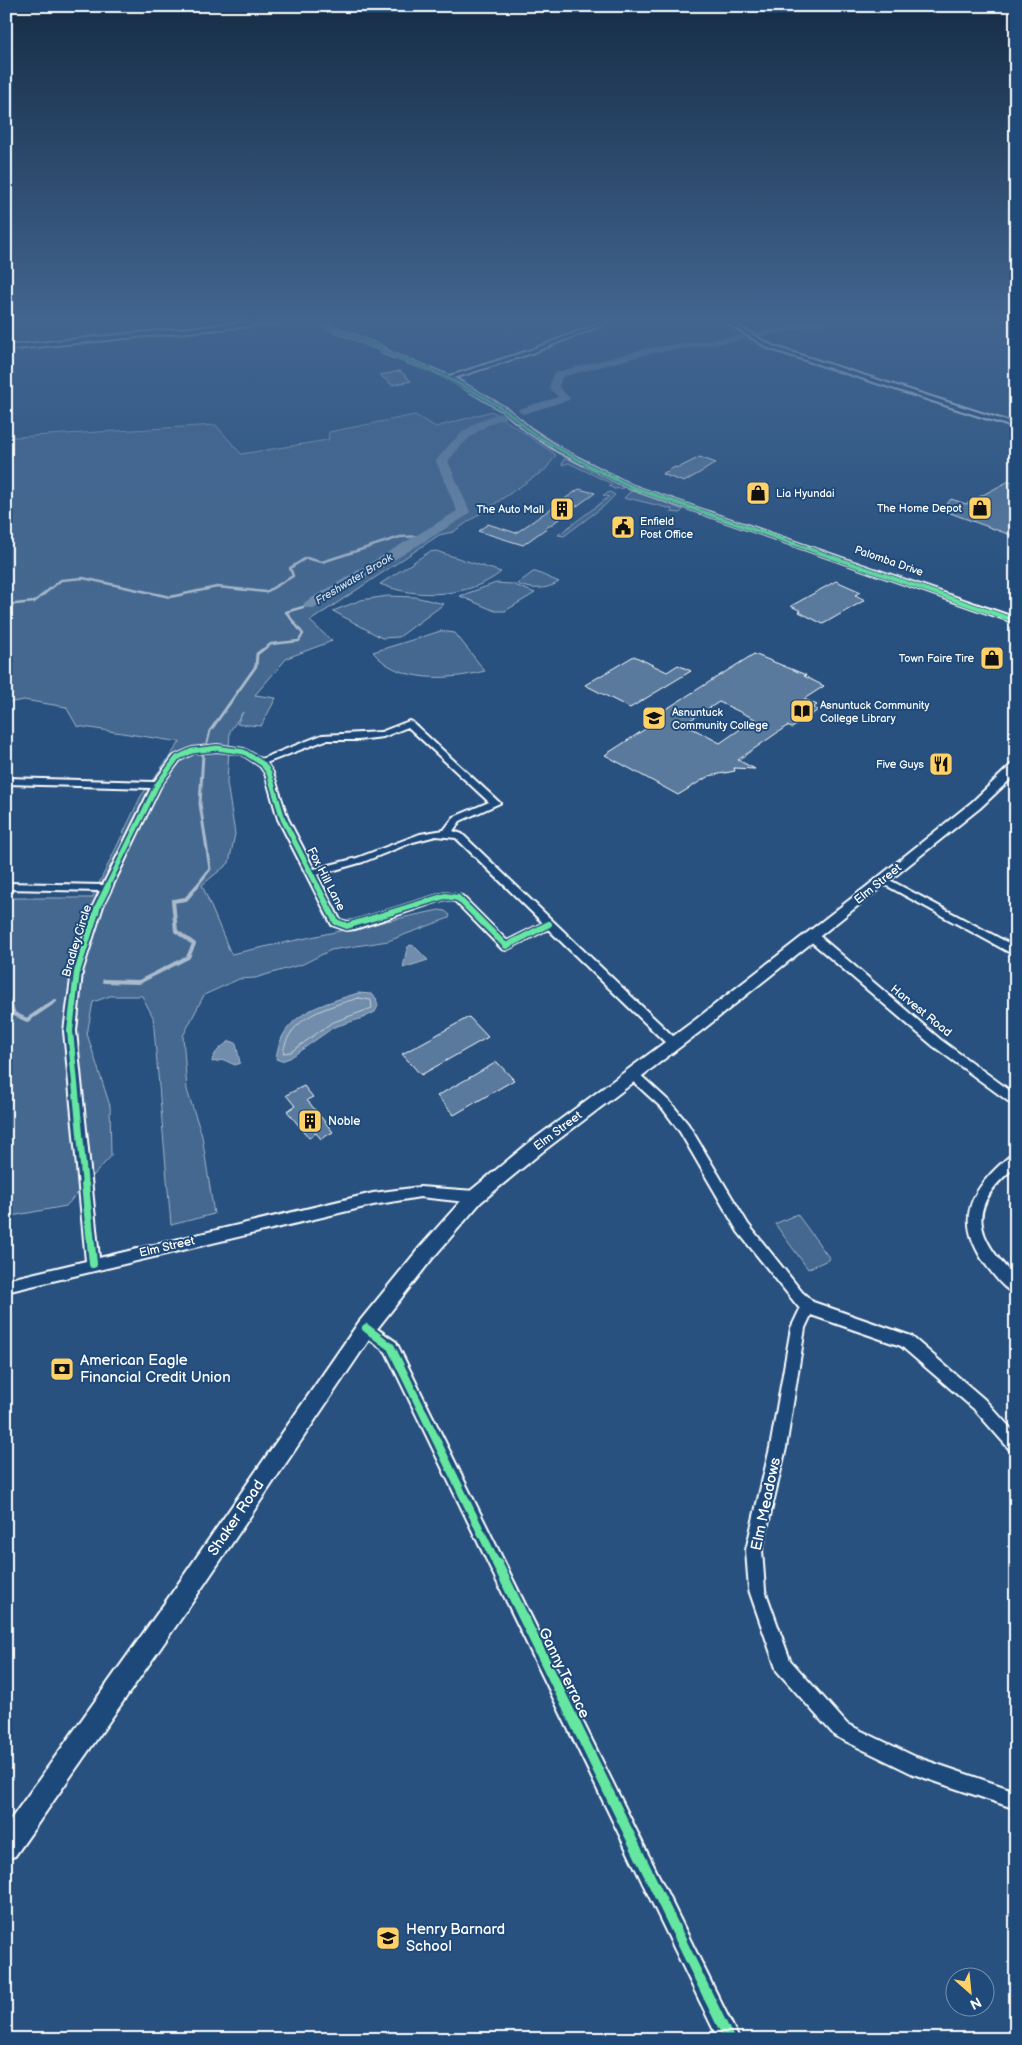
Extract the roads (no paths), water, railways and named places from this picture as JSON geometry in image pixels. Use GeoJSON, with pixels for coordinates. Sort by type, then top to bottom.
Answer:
{"type":"FeatureCollection","features":[{"type":"Feature","properties":{"kind":"main road","name":"Elm Street"},"geometry":{"type":"LineString","coordinates":[[475,1197],[536,1147],[674,1044],[884,880],[976,804],[1016,767]]}},
{"type":"Feature","properties":{"kind":"main road","name":"Shaker Road"},"geometry":{"type":"LineString","coordinates":[[6,1847],[182,1598],[366,1328],[426,1253],[475,1197]]}},
{"type":"Feature","properties":{"kind":"street","name":"Palomba Drive"},"geometry":{"type":"LineString","coordinates":[[515,414],[567,452],[634,485],[1016,621]]}},
{"type":"Feature","properties":{"kind":"street"},"geometry":{"type":"LineString","coordinates":[[980,414],[1016,426]]}},
{"type":"Feature","properties":{"kind":"street"},"geometry":{"type":"LineString","coordinates":[[988,417],[993,414]]}},
{"type":"Feature","properties":{"kind":"street"},"geometry":{"type":"LineString","coordinates":[[995,414],[1016,421]]}},
{"type":"Feature","properties":{"kind":"street","name":"Palomba Drive"},"geometry":{"type":"LineString","coordinates":[[756,529],[1016,616]]}},
{"type":"Feature","properties":{"kind":"street"},"geometry":{"type":"LineString","coordinates":[[260,762],[325,737],[375,735],[408,724],[495,803],[457,819],[448,832],[459,836],[674,1044]]}},
{"type":"Feature","properties":{"kind":"street","name":"Bradley Circle"},"geometry":{"type":"LineString","coordinates":[[93,1264],[70,1031],[77,972],[98,906],[157,785],[177,758],[192,751],[217,748],[244,752],[260,762]]}},
{"type":"Feature","properties":{"kind":"street","name":"Fox Hill Lane"},"geometry":{"type":"LineString","coordinates":[[260,762],[269,773],[283,819],[336,922],[341,925],[355,925],[446,896],[458,898],[506,946],[549,924]]}},
{"type":"Feature","properties":{"kind":"street"},"geometry":{"type":"LineString","coordinates":[[6,781],[157,785]]}},
{"type":"Feature","properties":{"kind":"street","name":"Fox Hill Lane"},"geometry":{"type":"LineString","coordinates":[[311,873],[361,860],[420,837],[448,832]]}},
{"type":"Feature","properties":{"kind":"street"},"geometry":{"type":"LineString","coordinates":[[884,880],[1016,952]]}},
{"type":"Feature","properties":{"kind":"street","name":"Bradley Circle"},"geometry":{"type":"LineString","coordinates":[[6,886],[107,888]]}},
{"type":"Feature","properties":{"kind":"street","name":"Harvest Road"},"geometry":{"type":"LineString","coordinates":[[812,936],[937,1043],[1016,1102]]}},
{"type":"Feature","properties":{"kind":"street"},"geometry":{"type":"LineString","coordinates":[[632,1074],[667,1106],[743,1228],[792,1290],[808,1307],[906,1341],[979,1404],[1016,1446]]}},
{"type":"Feature","properties":{"kind":"street"},"geometry":{"type":"LineString","coordinates":[[1016,1158],[991,1180],[979,1198],[974,1221],[979,1245],[1016,1288]]}},
{"type":"Feature","properties":{"kind":"street","name":"Elm Street"},"geometry":{"type":"LineString","coordinates":[[6,1286],[372,1199],[420,1192],[475,1197]]}},
{"type":"Feature","properties":{"kind":"street","name":"Elm Meadows"},"geometry":{"type":"LineString","coordinates":[[808,1307],[798,1328],[778,1448],[754,1550],[756,1590],[783,1665],[841,1730],[913,1765],[1016,1800]]}},
{"type":"Feature","properties":{"kind":"street","name":"Ganny Terrace"},"geometry":{"type":"LineString","coordinates":[[366,1328],[391,1347],[729,2039]]}},
{"type":"Feature","properties":{"kind":"water"},"geometry":{"type":"Polygon","coordinates":[[[410,945],[414,946],[428,960],[403,968],[407,948],[410,945]]]}},
{"type":"Feature","properties":{"kind":"water"},"geometry":{"type":"Polygon","coordinates":[[[358,993],[371,994],[376,998],[378,1006],[375,1012],[363,1018],[334,1027],[290,1058],[281,1061],[276,1059],[279,1043],[294,1021],[317,1007],[358,993]]]}},
{"type":"Feature","properties":{"kind":"water"},"geometry":{"type":"Polygon","coordinates":[[[230,1041],[236,1043],[240,1063],[235,1065],[224,1060],[212,1062],[212,1059],[221,1047],[230,1041]]]}},
{"type":"Feature","properties":{"kind":"waterway","name":"Freshwater Brook"},"geometry":{"type":"LineString","coordinates":[[310,605],[464,512],[442,461],[468,433],[483,423],[501,416]]}},
{"type":"Feature","properties":{"kind":"waterway"},"geometry":{"type":"LineString","coordinates":[[6,605],[34,602],[61,580],[83,578],[170,597],[217,587],[266,592],[293,576],[290,568],[306,558],[322,562],[400,537],[427,536]]}},
{"type":"Feature","properties":{"kind":"waterway","name":"Freshwater Brook"},"geometry":{"type":"LineString","coordinates":[[261,651],[271,644],[299,641],[303,634],[286,612],[310,605]]}},
{"type":"Feature","properties":{"kind":"waterway","name":"Freshwater Brook"},"geometry":{"type":"LineString","coordinates":[[207,743],[210,731],[256,666],[257,654],[262,650]]}},
{"type":"Feature","properties":{"kind":"waterway","name":"Freshwater Brook"},"geometry":{"type":"LineString","coordinates":[[196,887],[210,869],[200,804],[203,754]]}},
{"type":"Feature","properties":{"kind":"waterway","name":"Freshwater Brook"},"geometry":{"type":"LineString","coordinates":[[104,981],[139,982],[188,957],[194,944],[176,931],[173,901],[186,899],[197,886]]}},
{"type":"Feature","properties":{"kind":"waterway","name":"Freshwater Brook"},"geometry":{"type":"LineString","coordinates":[[6,993],[14,1014],[27,1020],[55,1001]]}},
{"type":"Feature","properties":{"kind":"place","name":"Lia Hyundai"},"geometry":{"type":"Point","coordinates":[758,493]}},
{"type":"Feature","properties":{"kind":"place","name":"The Home Depot"},"geometry":{"type":"Point","coordinates":[980,508]}},
{"type":"Feature","properties":{"kind":"place","name":"The Auto Mall"},"geometry":{"type":"Point","coordinates":[562,509]}},
{"type":"Feature","properties":{"kind":"place","name":"Enfield Post Office"},"geometry":{"type":"Point","coordinates":[623,527]}},
{"type":"Feature","properties":{"kind":"place","name":"Town Faire Tire"},"geometry":{"type":"Point","coordinates":[992,658]}},
{"type":"Feature","properties":{"kind":"place","name":"Asnuntuck Community College Library"},"geometry":{"type":"Point","coordinates":[802,711]}},
{"type":"Feature","properties":{"kind":"place","name":"Asnuntuck Community College"},"geometry":{"type":"Point","coordinates":[654,718]}},
{"type":"Feature","properties":{"kind":"place","name":"Five Guys"},"geometry":{"type":"Point","coordinates":[941,764]}},
{"type":"Feature","properties":{"kind":"place","name":"Noble"},"geometry":{"type":"Point","coordinates":[310,1121]}},
{"type":"Feature","properties":{"kind":"place","name":"American Eagle Financial Credit Union"},"geometry":{"type":"Point","coordinates":[62,1369]}},
{"type":"Feature","properties":{"kind":"place","name":"Henry Barnard School"},"geometry":{"type":"Point","coordinates":[388,1938]}}]}
